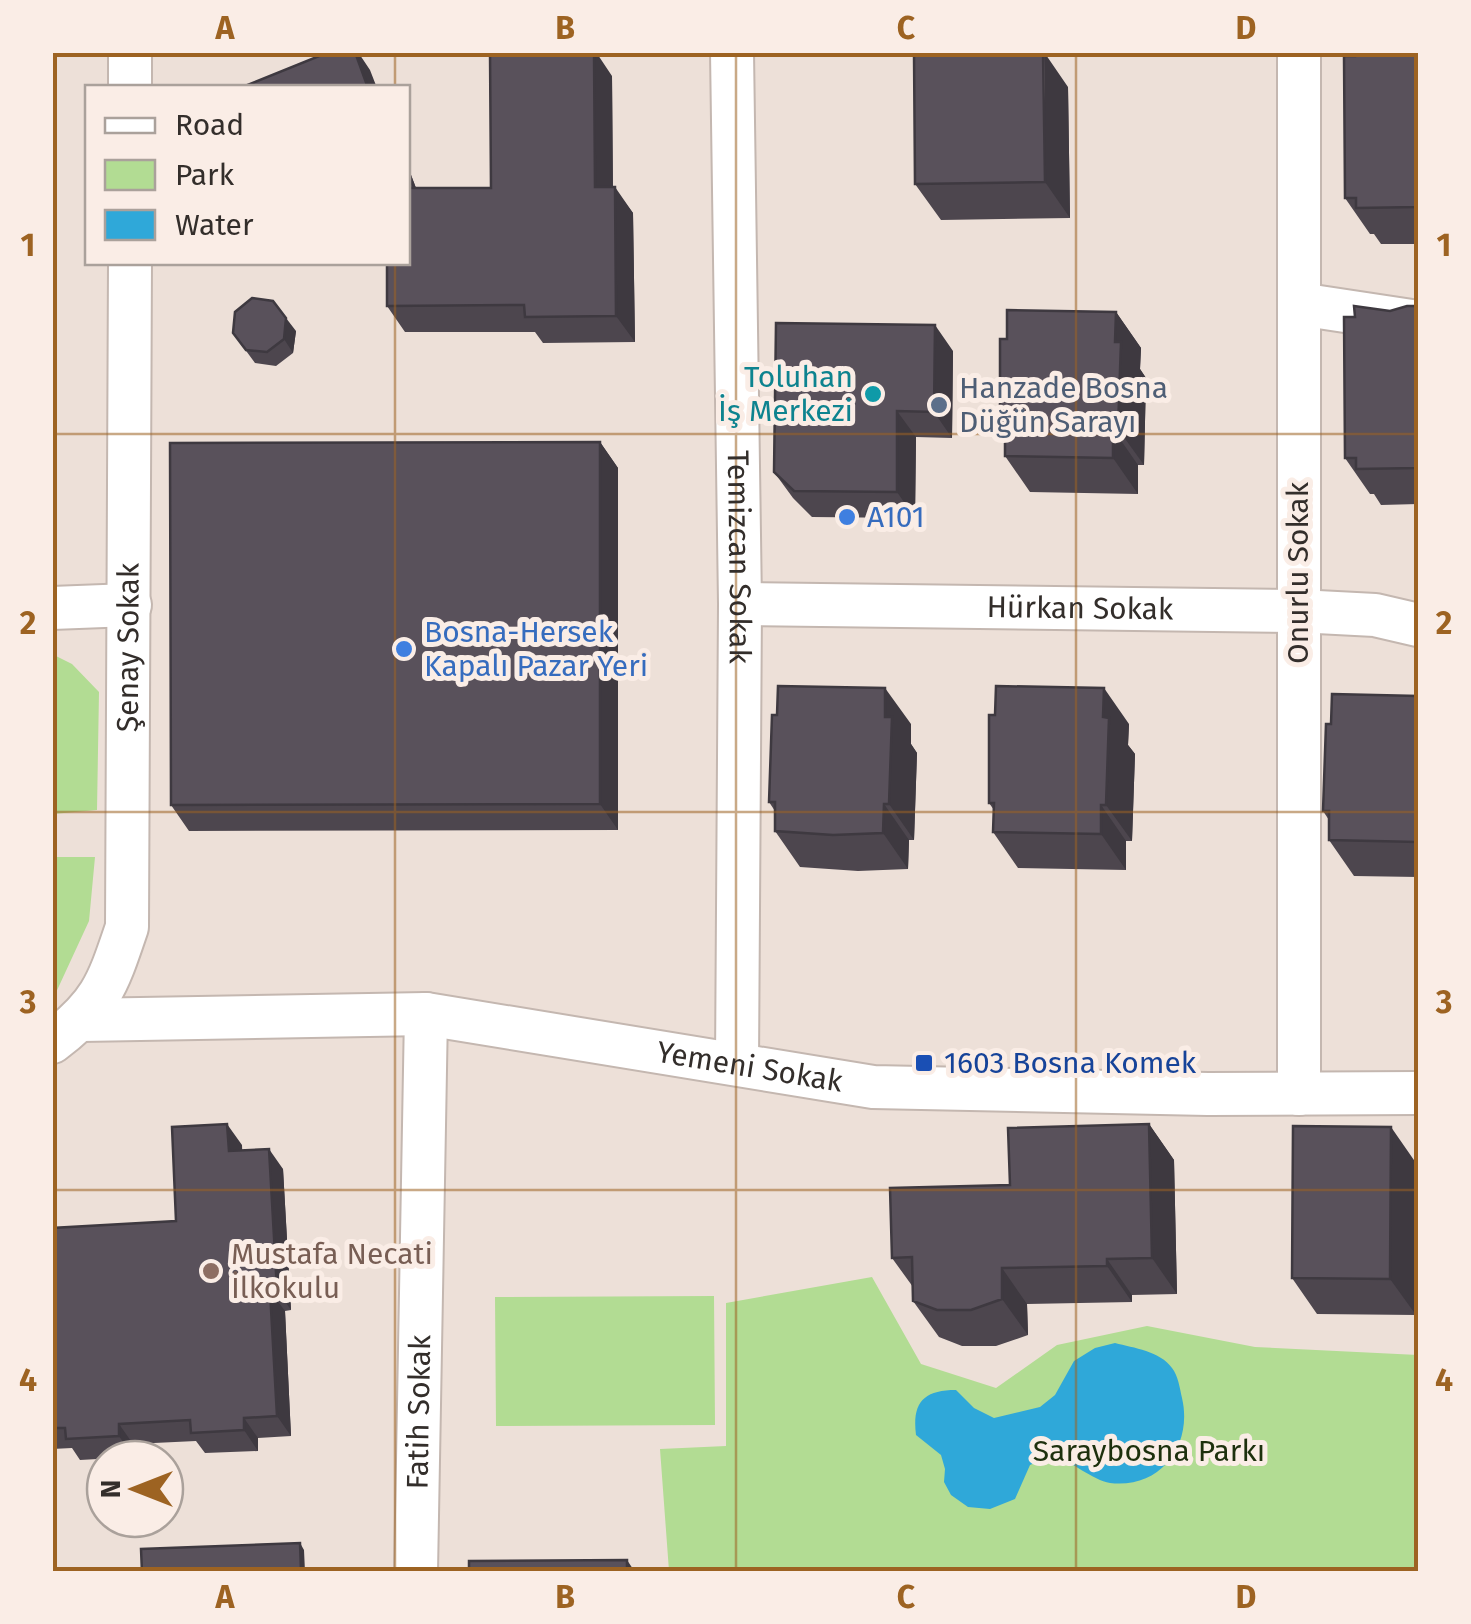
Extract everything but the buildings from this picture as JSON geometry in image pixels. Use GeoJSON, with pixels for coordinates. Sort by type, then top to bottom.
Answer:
{"type":"FeatureCollection","features":[{"type":"Feature","properties":{"kind":"street"},"geometry":{"type":"LineString","coordinates":[[130,52],[130,85]]}},
{"type":"Feature","properties":{"kind":"street","name":"Temizcan Sokak"},"geometry":{"type":"LineString","coordinates":[[732,52],[740,604],[737,1062]]}},
{"type":"Feature","properties":{"kind":"street","name":"Onurlu Sokak"},"geometry":{"type":"LineString","coordinates":[[1299,52],[1299,1094]]}},
{"type":"Feature","properties":{"kind":"street","name":"Şenay Sokak"},"geometry":{"type":"LineString","coordinates":[[68,1031],[107,986],[126,927],[130,265]]}},
{"type":"Feature","properties":{"kind":"street"},"geometry":{"type":"LineString","coordinates":[[1299,304],[1418,322]]}},
{"type":"Feature","properties":{"kind":"street","name":"Hürkan Sokak"},"geometry":{"type":"LineString","coordinates":[[740,604],[1298,611],[1374,615],[1418,625]]}},
{"type":"Feature","properties":{"kind":"street"},"geometry":{"type":"LineString","coordinates":[[52,608],[130,606]]}},
{"type":"Feature","properties":{"kind":"street","name":"Yemeni Sokak"},"geometry":{"type":"LineString","coordinates":[[68,1031],[426,1014],[873,1086],[1418,1093]]}},
{"type":"Feature","properties":{"kind":"street","name":"Fatih Sokak"},"geometry":{"type":"LineString","coordinates":[[416,1572],[426,1014]]}},
{"type":"Feature","properties":{"kind":"green space"},"geometry":{"type":"Polygon","coordinates":[[[52,654],[72,664],[99,692],[97,810],[53,814],[52,654]]]}},
{"type":"Feature","properties":{"kind":"green space"},"geometry":{"type":"Polygon","coordinates":[[[53,857],[95,857],[89,921],[53,999],[53,857]]]}},
{"type":"Feature","properties":{"kind":"green space","name":"Saraybosna Parkı"},"geometry":{"type":"Polygon","coordinates":[[[872,1277],[921,1364],[996,1388],[1057,1345],[1147,1326],[1255,1347],[1418,1355],[1418,1571],[669,1571],[660,1449],[726,1446],[726,1303],[872,1277]]]}},
{"type":"Feature","properties":{"kind":"green space"},"geometry":{"type":"Polygon","coordinates":[[[714,1296],[715,1425],[496,1426],[495,1297],[714,1296]]]}},
{"type":"Feature","properties":{"kind":"water"},"geometry":{"type":"Polygon","coordinates":[[[1115,1343],[1161,1358],[1177,1378],[1183,1432],[1178,1447],[1158,1471],[1128,1483],[1110,1483],[1055,1454],[1030,1465],[1015,1499],[990,1509],[968,1507],[951,1495],[944,1482],[941,1455],[916,1435],[916,1414],[922,1400],[935,1393],[956,1390],[974,1408],[994,1418],[1040,1407],[1055,1395],[1074,1361],[1095,1348],[1115,1343]]]}},
{"type":"Feature","properties":{"kind":"place","name":"Toluhan İş Merkezi"},"geometry":{"type":"Point","coordinates":[873,394]}},
{"type":"Feature","properties":{"kind":"place","name":"Hanzade Bosna Düğün Sarayı"},"geometry":{"type":"Point","coordinates":[939,405]}},
{"type":"Feature","properties":{"kind":"place","name":"A101"},"geometry":{"type":"Point","coordinates":[847,517]}},
{"type":"Feature","properties":{"kind":"place","name":"Bosna-Hersek Kapalı Pazar Yeri"},"geometry":{"type":"Point","coordinates":[404,649]}},
{"type":"Feature","properties":{"kind":"place","name":"1603 Bosna Komek"},"geometry":{"type":"Point","coordinates":[924,1063]}},
{"type":"Feature","properties":{"kind":"place","name":"Mustafa Necati İlkokulu"},"geometry":{"type":"Point","coordinates":[211,1271]}}]}
